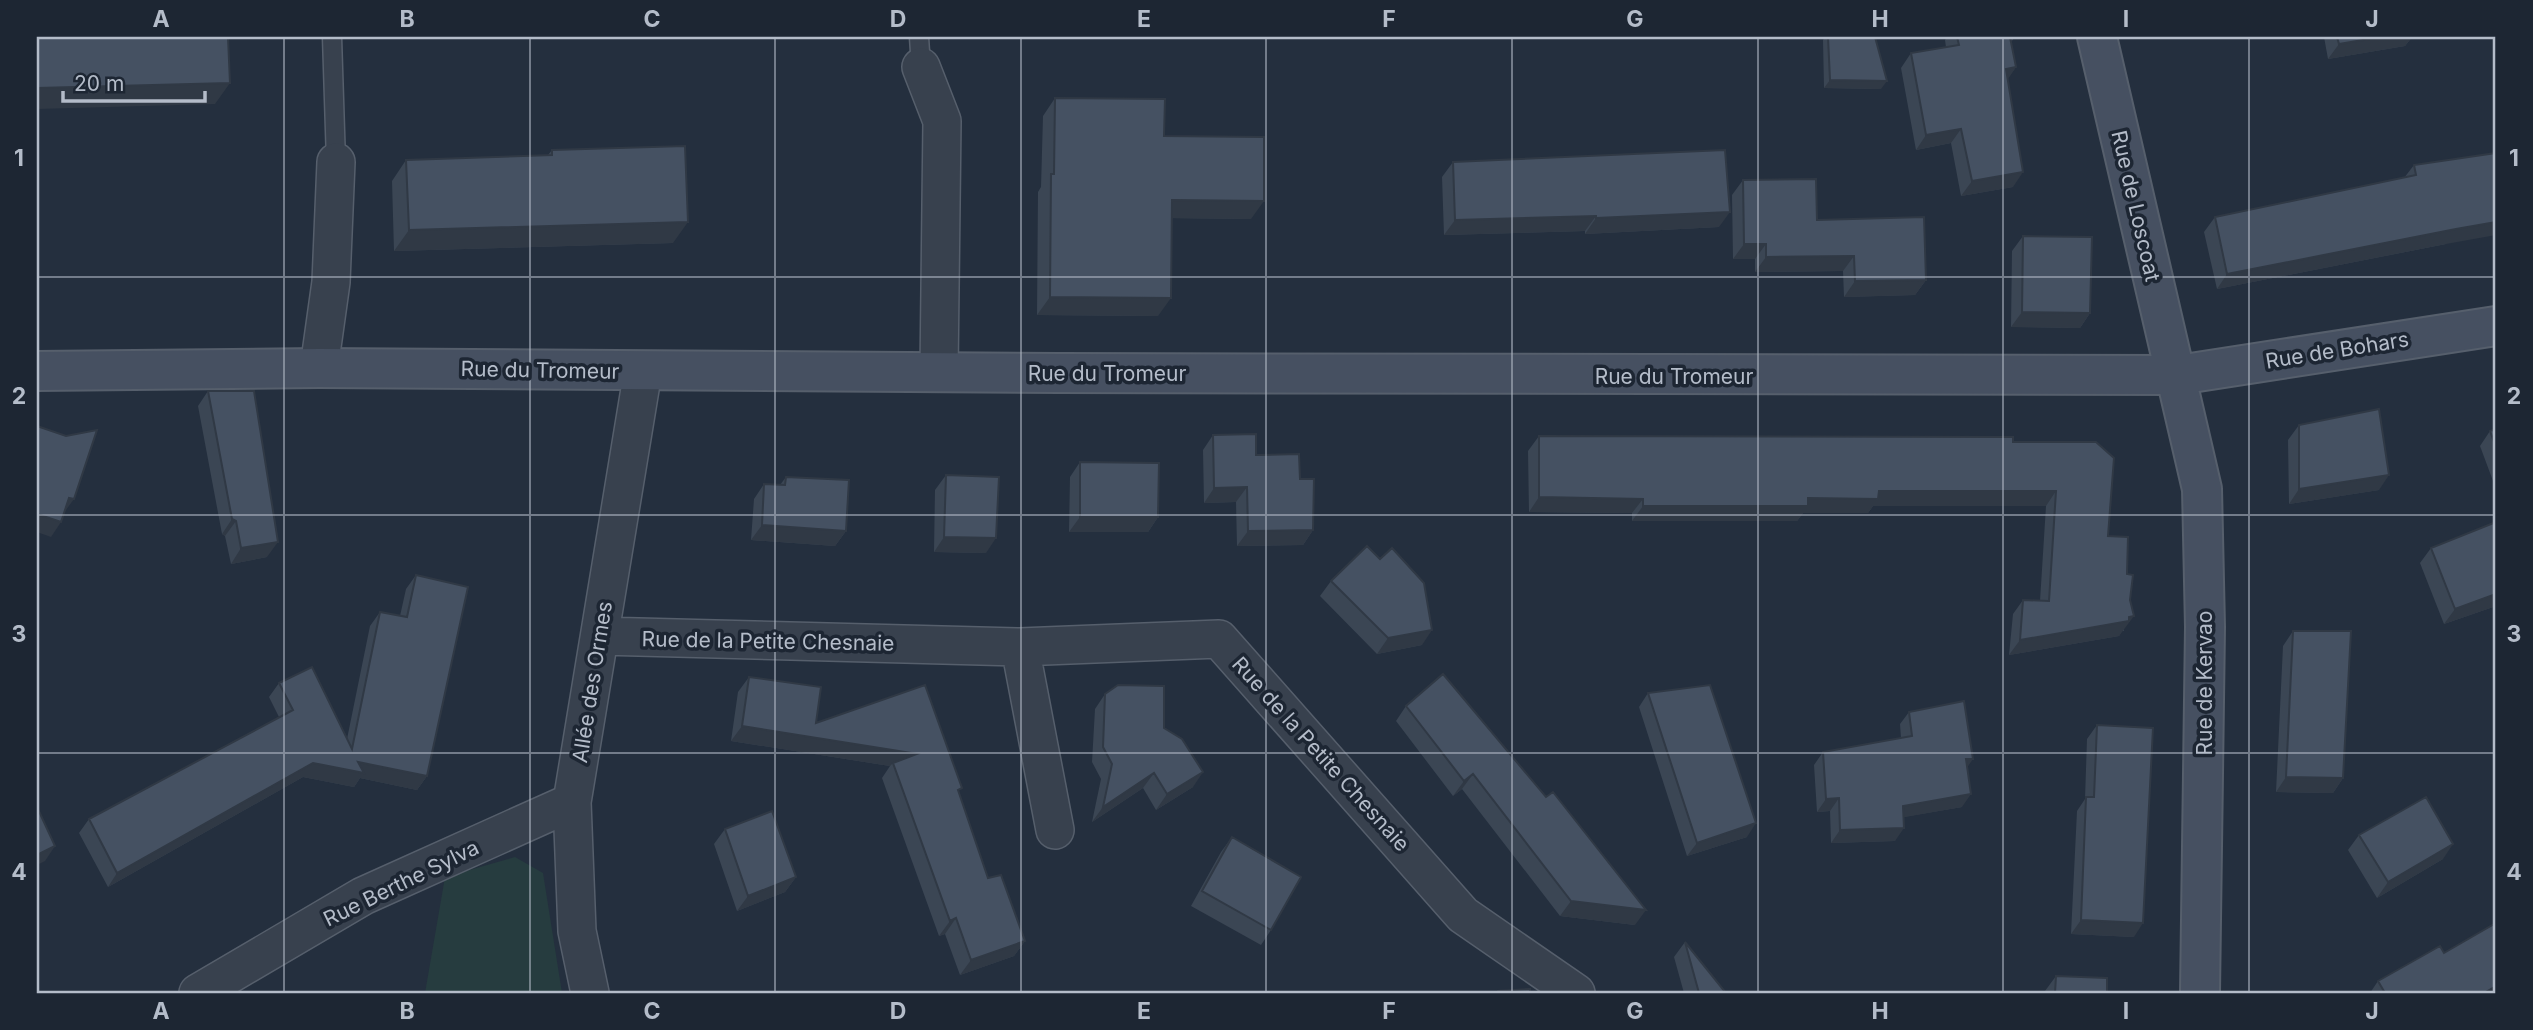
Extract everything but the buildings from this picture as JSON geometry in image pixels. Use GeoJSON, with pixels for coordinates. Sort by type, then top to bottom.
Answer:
{"type":"FeatureCollection","features":[{"type":"Feature","properties":{"kind":"main road","name":"Rue de Loscoat"},"geometry":{"type":"LineString","coordinates":[[2097,37],[2151,273],[2178,375]]}},
{"type":"Feature","properties":{"kind":"main road","name":"Rue de Bohars"},"geometry":{"type":"LineString","coordinates":[[2178,375],[2496,326]]}},
{"type":"Feature","properties":{"kind":"main road","name":"Rue du Tromeur"},"geometry":{"type":"LineString","coordinates":[[37,371],[319,368],[2178,375]]}},
{"type":"Feature","properties":{"kind":"main road","name":"Rue de Kervao"},"geometry":{"type":"LineString","coordinates":[[2178,375],[2202,489],[2205,627],[2200,993]]}},
{"type":"Feature","properties":{"kind":"street"},"geometry":{"type":"LineString","coordinates":[[920,52],[942,121],[939,372]]}},
{"type":"Feature","properties":{"kind":"street"},"geometry":{"type":"LineString","coordinates":[[319,368],[331,282],[336,162]]}},
{"type":"Feature","properties":{"kind":"street","name":"Allée des Ormes"},"geometry":{"type":"LineString","coordinates":[[590,993],[577,931],[572,803],[643,371]]}},
{"type":"Feature","properties":{"kind":"street","name":"Rue de la Petite Chesnaie"},"geometry":{"type":"LineString","coordinates":[[600,636],[1020,647],[1219,639],[1463,915],[1576,993]]}},
{"type":"Feature","properties":{"kind":"street"},"geometry":{"type":"LineString","coordinates":[[1020,647],[1055,830]]}},
{"type":"Feature","properties":{"kind":"street","name":"Rue Berthe Sylva"},"geometry":{"type":"LineString","coordinates":[[198,993],[363,897],[572,803]]}},
{"type":"Feature","properties":{"kind":"lane"},"geometry":{"type":"LineString","coordinates":[[332,37],[336,162]]}},
{"type":"Feature","properties":{"kind":"green space"},"geometry":{"type":"Polygon","coordinates":[[[515,857],[543,873],[562,993],[425,993],[445,877],[515,857]]]}}]}
